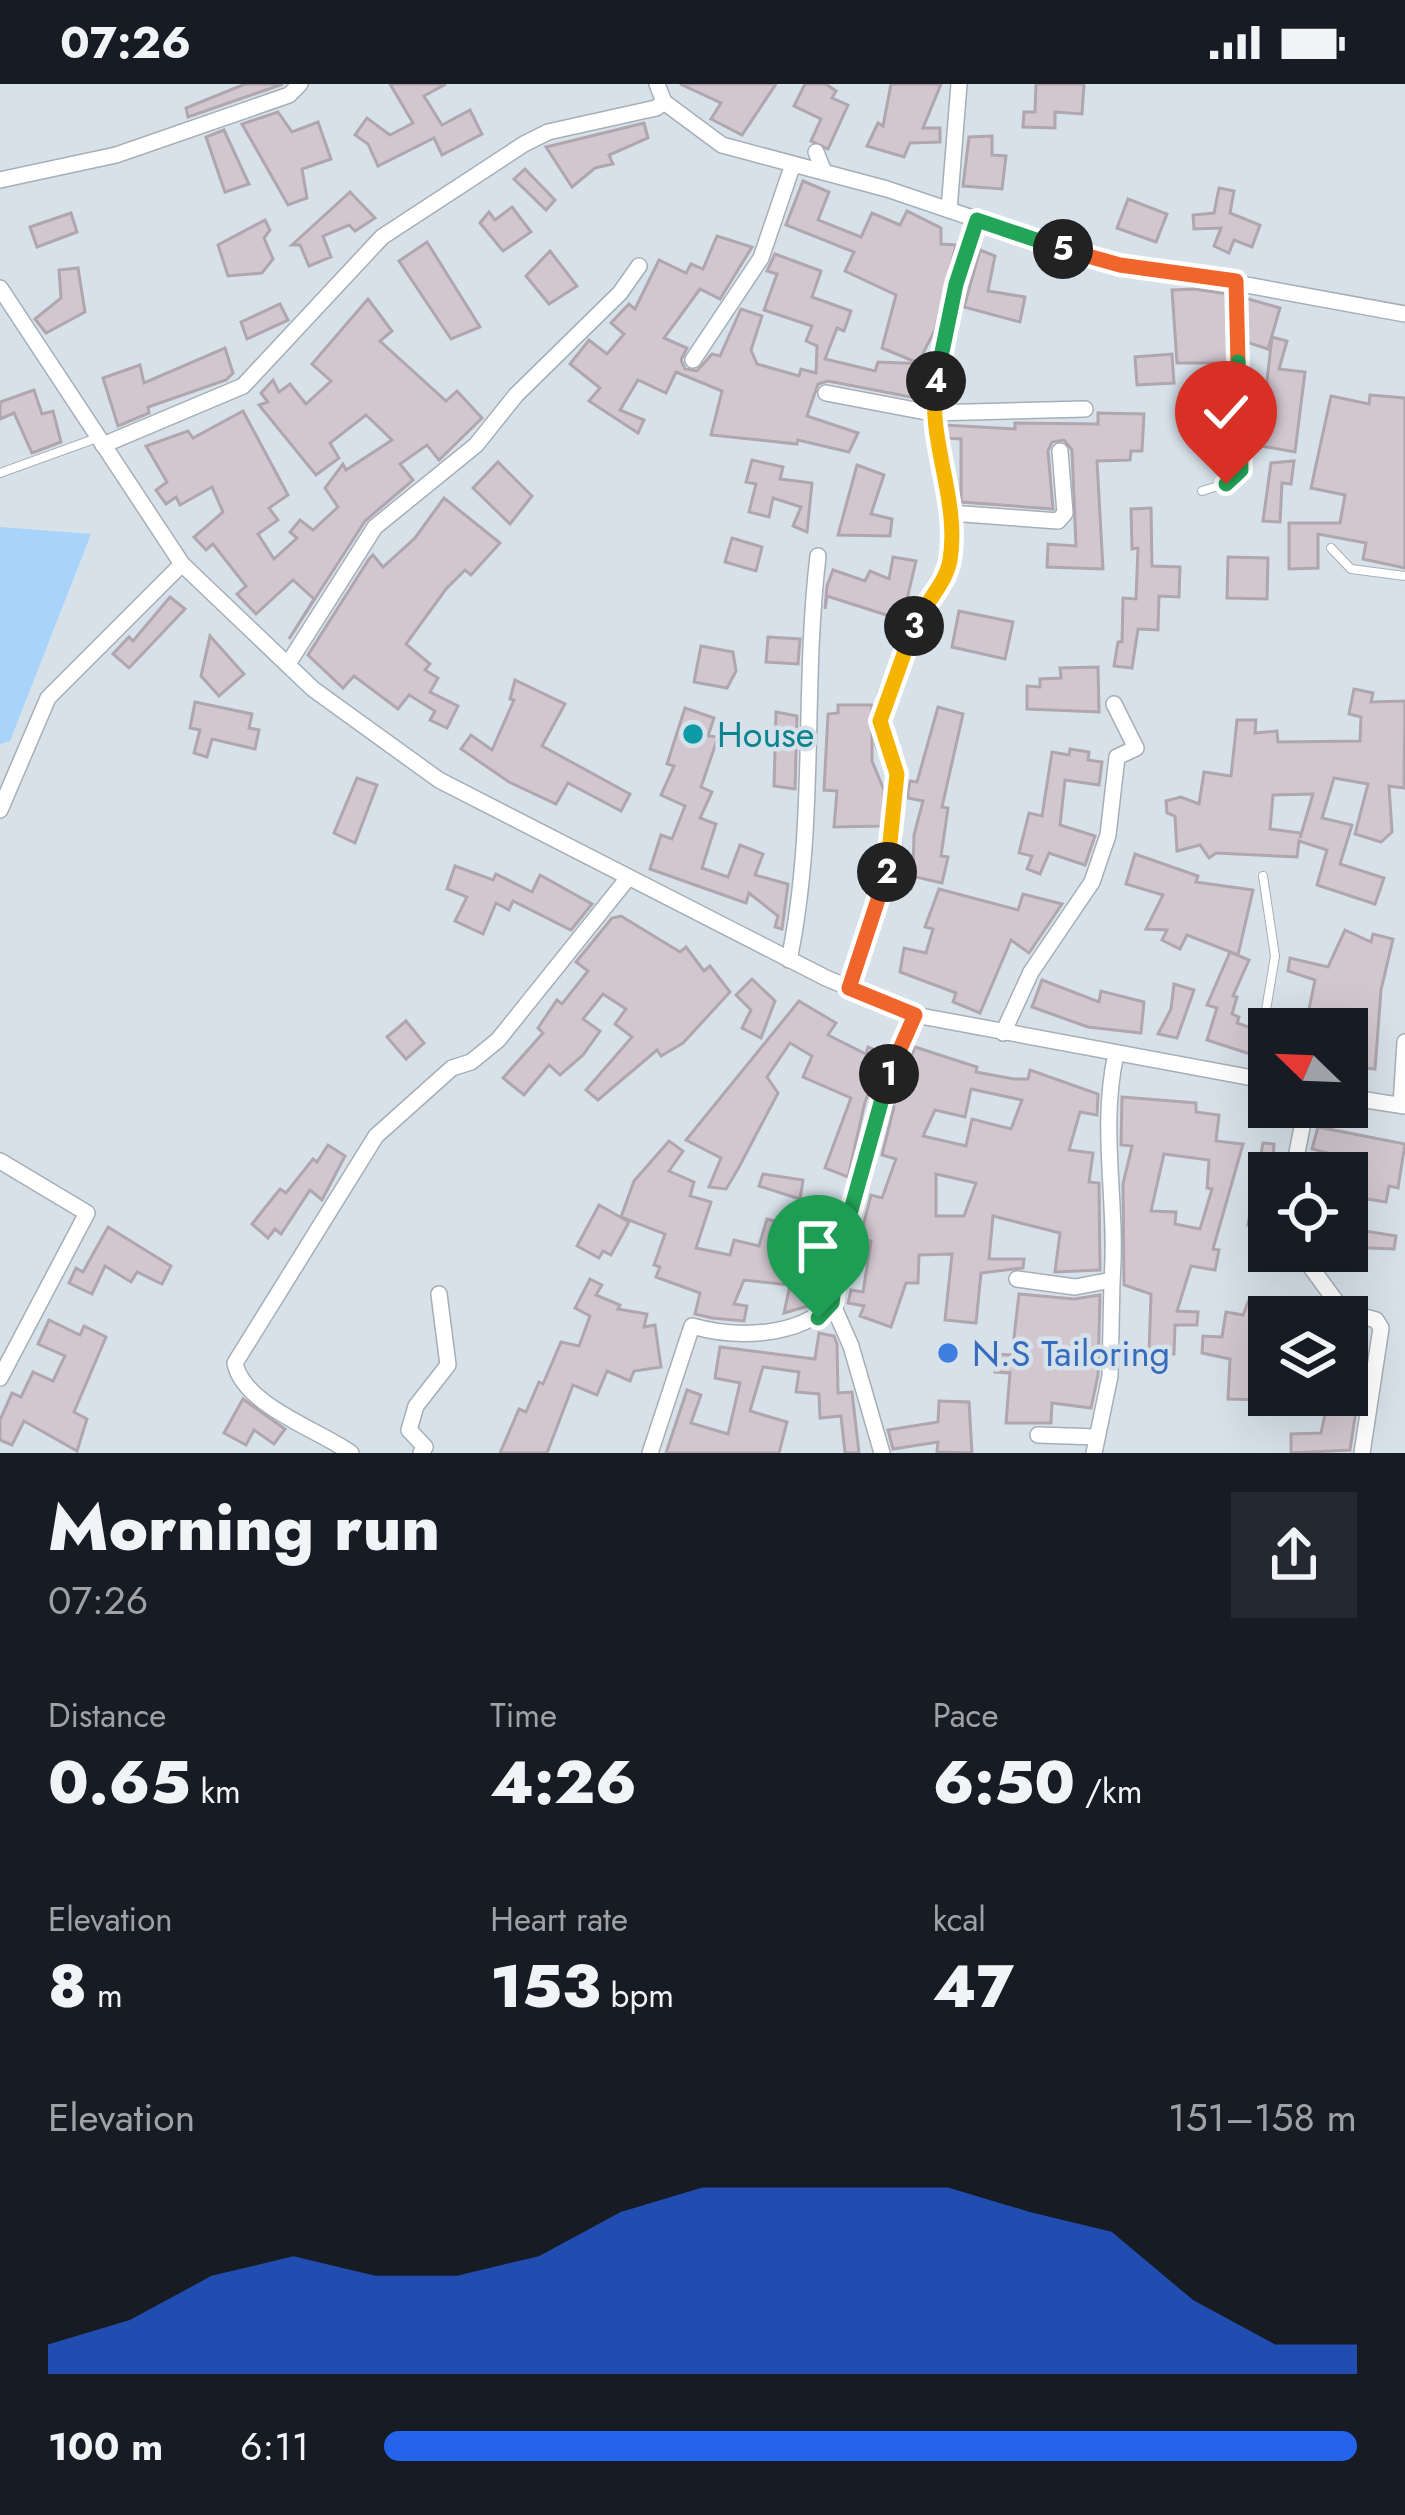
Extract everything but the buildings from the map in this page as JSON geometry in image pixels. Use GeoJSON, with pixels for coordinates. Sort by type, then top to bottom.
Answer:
{"type":"FeatureCollection","features":[{"type":"Feature","properties":{"kind":"street"},"geometry":{"type":"LineString","coordinates":[[0,180],[116,155],[289,95],[300,84]]}},
{"type":"Feature","properties":{"kind":"street"},"geometry":{"type":"LineString","coordinates":[[657,84],[664,102],[722,145],[1120,265],[1236,281],[1405,314]]}},
{"type":"Feature","properties":{"kind":"street"},"geometry":{"type":"LineString","coordinates":[[950,210],[959,84]]}},
{"type":"Feature","properties":{"kind":"street"},"geometry":{"type":"LineString","coordinates":[[101,441],[243,386],[382,238],[524,144],[664,102]]}},
{"type":"Feature","properties":{"kind":"street"},"geometry":{"type":"LineString","coordinates":[[816,152],[824,172]]}},
{"type":"Feature","properties":{"kind":"street"},"geometry":{"type":"LineString","coordinates":[[693,360],[761,258],[792,166]]}},
{"type":"Feature","properties":{"kind":"street"},"geometry":{"type":"LineString","coordinates":[[849,988],[893,849],[897,774],[883,743],[884,697],[915,621],[944,580],[950,560],[950,513],[931,413],[956,284],[977,220]]}},
{"type":"Feature","properties":{"kind":"street"},"geometry":{"type":"LineString","coordinates":[[287,664],[375,526],[476,445],[516,395],[620,293],[638,266]]}},
{"type":"Feature","properties":{"kind":"street"},"geometry":{"type":"LineString","coordinates":[[0,288],[182,564],[369,734],[439,780],[789,960],[915,1015],[1248,1078]]}},
{"type":"Feature","properties":{"kind":"street"},"geometry":{"type":"LineString","coordinates":[[826,393],[931,413],[1085,410]]}},
{"type":"Feature","properties":{"kind":"street"},"geometry":{"type":"LineString","coordinates":[[950,513],[1058,521],[1065,513],[1060,451]]}},
{"type":"Feature","properties":{"kind":"street"},"geometry":{"type":"LineString","coordinates":[[789,960],[807,843],[808,675],[818,556]]}},
{"type":"Feature","properties":{"kind":"street"},"geometry":{"type":"LineString","coordinates":[[0,810],[48,698],[182,564]]}},
{"type":"Feature","properties":{"kind":"street"},"geometry":{"type":"LineString","coordinates":[[1004,1033],[1031,971],[1080,904],[1101,860],[1117,757],[1136,748],[1114,704]]}},
{"type":"Feature","properties":{"kind":"street"},"geometry":{"type":"LineString","coordinates":[[351,1453],[284,1416],[246,1384],[235,1363],[376,1136],[452,1068],[498,1040],[628,878]]}},
{"type":"Feature","properties":{"kind":"street"},"geometry":{"type":"LineString","coordinates":[[881,1453],[851,1346],[832,1303],[877,1105],[915,1015]]}},
{"type":"Feature","properties":{"kind":"street"},"geometry":{"type":"LineString","coordinates":[[1368,1100],[1403,1106],[1405,1042]]}},
{"type":"Feature","properties":{"kind":"street"},"geometry":{"type":"LineString","coordinates":[[1038,1435],[1096,1445],[1111,1376],[1115,1184],[1105,1103],[1116,1054]]}},
{"type":"Feature","properties":{"kind":"street"},"geometry":{"type":"LineString","coordinates":[[0,1162],[87,1213],[0,1378]]}},
{"type":"Feature","properties":{"kind":"street"},"geometry":{"type":"LineString","coordinates":[[1314,1272],[1343,1312],[1376,1320],[1381,1328],[1362,1453]]}},
{"type":"Feature","properties":{"kind":"street"},"geometry":{"type":"LineString","coordinates":[[1017,1279],[1096,1288],[1112,1280]]}},
{"type":"Feature","properties":{"kind":"street"},"geometry":{"type":"LineString","coordinates":[[421,1453],[424,1447],[409,1430],[410,1418],[448,1365],[450,1352],[441,1335],[439,1294]]}},
{"type":"Feature","properties":{"kind":"street"},"geometry":{"type":"LineString","coordinates":[[650,1453],[692,1326],[746,1332],[801,1327],[832,1303]]}},
{"type":"Feature","properties":{"kind":"lane"},"geometry":{"type":"LineString","coordinates":[[1202,491],[1237,479],[1241,470],[1236,281]]}},
{"type":"Feature","properties":{"kind":"lane"},"geometry":{"type":"LineString","coordinates":[[0,473],[101,441]]}},
{"type":"Feature","properties":{"kind":"lane"},"geometry":{"type":"LineString","coordinates":[[1331,548],[1352,569],[1405,576]]}},
{"type":"Feature","properties":{"kind":"lane"},"geometry":{"type":"LineString","coordinates":[[1263,876],[1275,956],[1270,1008]]}},
{"type":"Feature","properties":{"kind":"shaded area"},"geometry":{"type":"Polygon","coordinates":[[[0,527],[91,534],[10,741],[0,744],[0,527]]]}},
{"type":"Feature","properties":{"kind":"place","name":"House"},"geometry":{"type":"Point","coordinates":[693,734]}},
{"type":"Feature","properties":{"kind":"place","name":"N.S Tailoring"},"geometry":{"type":"Point","coordinates":[948,1353]}},
{"type":"Feature","properties":{"kind":"route"},"geometry":{"type":"LineString","coordinates":[[818,1318],[832,1303],[839,1253],[877,1105],[915,1015],[849,988],[893,849],[897,774],[883,743],[884,697],[915,621],[944,580],[950,560],[950,513],[931,413],[956,284],[977,220],[1120,265],[1236,281],[1241,470],[1237,479],[1226,484]]}}]}
